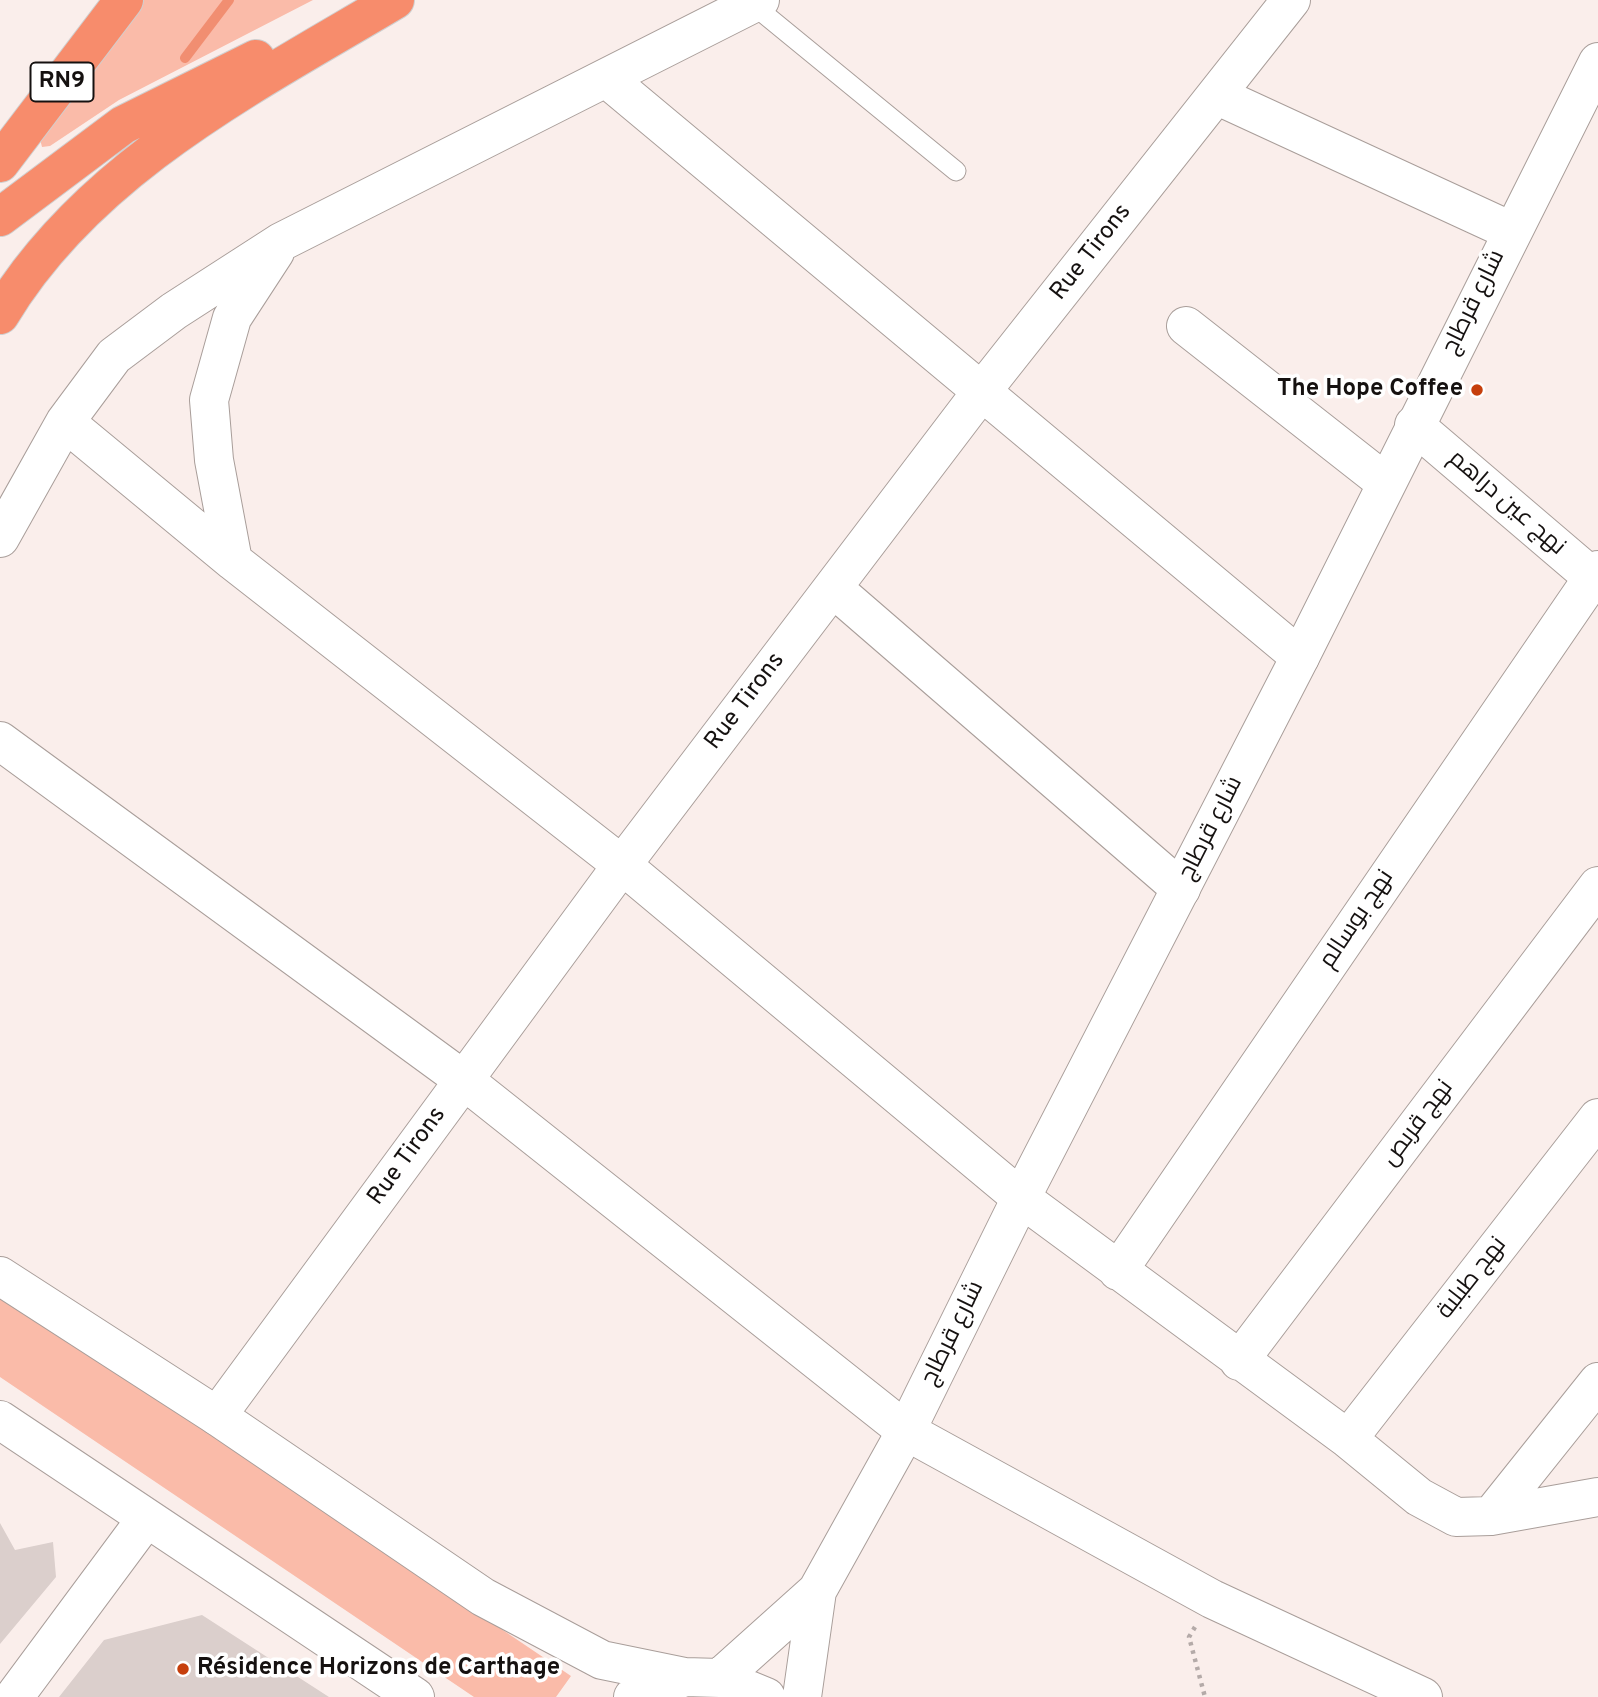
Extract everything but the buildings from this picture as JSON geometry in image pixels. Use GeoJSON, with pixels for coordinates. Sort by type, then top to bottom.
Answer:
{"type":"FeatureCollection","features":[{"type":"Feature","properties":{"kind":"highway","name":"RN9"},"geometry":{"type":"LineString","coordinates":[[0,163],[124,0]]}},
{"type":"Feature","properties":{"kind":"highway"},"geometry":{"type":"LineString","coordinates":[[0,217],[123,125],[382,0]]}},
{"type":"Feature","properties":{"kind":"highway"},"geometry":{"type":"LineString","coordinates":[[0,315],[15,291],[60,238],[137,165],[187,127],[246,89],[395,0]]}},
{"type":"Feature","properties":{"kind":"street","name":"Rue Tirons"},"geometry":{"type":"LineString","coordinates":[[217,1416],[622,865],[982,391],[1291,0]]}},
{"type":"Feature","properties":{"kind":"street"},"geometry":{"type":"LineString","coordinates":[[0,538],[65,422],[114,356],[174,311],[281,242],[756,2]]}},
{"type":"Feature","properties":{"kind":"street","name":"شارع قرطاج"},"geometry":{"type":"LineString","coordinates":[[802,1697],[817,1591],[906,1431],[1021,1198],[1300,657],[1511,230],[1598,62]]}},
{"type":"Feature","properties":{"kind":"street"},"geometry":{"type":"LineString","coordinates":[[606,78],[1300,657]]}},
{"type":"Feature","properties":{"kind":"street"},"geometry":{"type":"LineString","coordinates":[[1216,95],[1511,230]]}},
{"type":"Feature","properties":{"kind":"street"},"geometry":{"type":"LineString","coordinates":[[233,561],[214,460],[209,400],[232,318],[281,242]]}},
{"type":"Feature","properties":{"kind":"street"},"geometry":{"type":"LineString","coordinates":[[1186,326],[1386,483]]}},
{"type":"Feature","properties":{"kind":"street"},"geometry":{"type":"LineString","coordinates":[[65,422],[233,561],[622,865],[1021,1198],[1239,1362],[1348,1439],[1419,1497],[1456,1517],[1491,1516],[1598,1497]]}},
{"type":"Feature","properties":{"kind":"street","name":"نهج عين دراهم"},"geometry":{"type":"LineString","coordinates":[[1414,425],[1596,577]]}},
{"type":"Feature","properties":{"kind":"street","name":"نهج بوسالم"},"geometry":{"type":"LineString","coordinates":[[1118,1271],[1596,577]]}},
{"type":"Feature","properties":{"kind":"street"},"geometry":{"type":"LineString","coordinates":[[833,588],[1181,889]]}},
{"type":"Feature","properties":{"kind":"street"},"geometry":{"type":"LineString","coordinates":[[0,741],[465,1081],[906,1431],[1212,1600],[1423,1697]]}},
{"type":"Feature","properties":{"kind":"street","name":"نهج قربص"},"geometry":{"type":"LineString","coordinates":[[1239,1362],[1598,886]]}},
{"type":"Feature","properties":{"kind":"street","name":"نهج طبلبة"},"geometry":{"type":"LineString","coordinates":[[1348,1439],[1598,1118]]}},
{"type":"Feature","properties":{"kind":"street"},"geometry":{"type":"LineString","coordinates":[[0,1276],[217,1416],[483,1597],[602,1660],[702,1677],[766,1697]]}},
{"type":"Feature","properties":{"kind":"street"},"geometry":{"type":"LineString","coordinates":[[1491,1516],[1598,1382]]}},
{"type":"Feature","properties":{"kind":"street"},"geometry":{"type":"LineString","coordinates":[[0,1420],[415,1697]]}},
{"type":"Feature","properties":{"kind":"street"},"geometry":{"type":"LineString","coordinates":[[14,1697],[146,1519]]}},
{"type":"Feature","properties":{"kind":"street","name":"شارع قرطاج"},"geometry":{"type":"LineString","coordinates":[[702,1677],[817,1591]]}},
{"type":"Feature","properties":{"kind":"street"},"geometry":{"type":"LineString","coordinates":[[633,1697],[702,1677]]}},
{"type":"Feature","properties":{"kind":"lane"},"geometry":{"type":"LineString","coordinates":[[756,2],[956,171]]}},
{"type":"Feature","properties":{"kind":"path"},"geometry":{"type":"LineString","coordinates":[[1205,1697],[1189,1637],[1212,1600]]}},
{"type":"Feature","properties":{"kind":"shaded area"},"geometry":{"type":"Polygon","coordinates":[[[143,0],[313,0],[119,100],[50,146],[42,147],[40,139],[143,0]]]}},
{"type":"Feature","properties":{"kind":"shaded area"},"geometry":{"type":"Polygon","coordinates":[[[0,1291],[571,1676],[556,1697],[474,1697],[0,1377],[0,1291]]]}},
{"type":"Feature","properties":{"kind":"waterway"},"geometry":{"type":"LineString","coordinates":[[185,58],[229,0]]}},
{"type":"Feature","properties":{"kind":"place","name":"The Hope Coffee"},"geometry":{"type":"Point","coordinates":[1477,390]}},
{"type":"Feature","properties":{"kind":"place","name":"Résidence Horizons de Carthage"},"geometry":{"type":"Point","coordinates":[183,1669]}}]}
